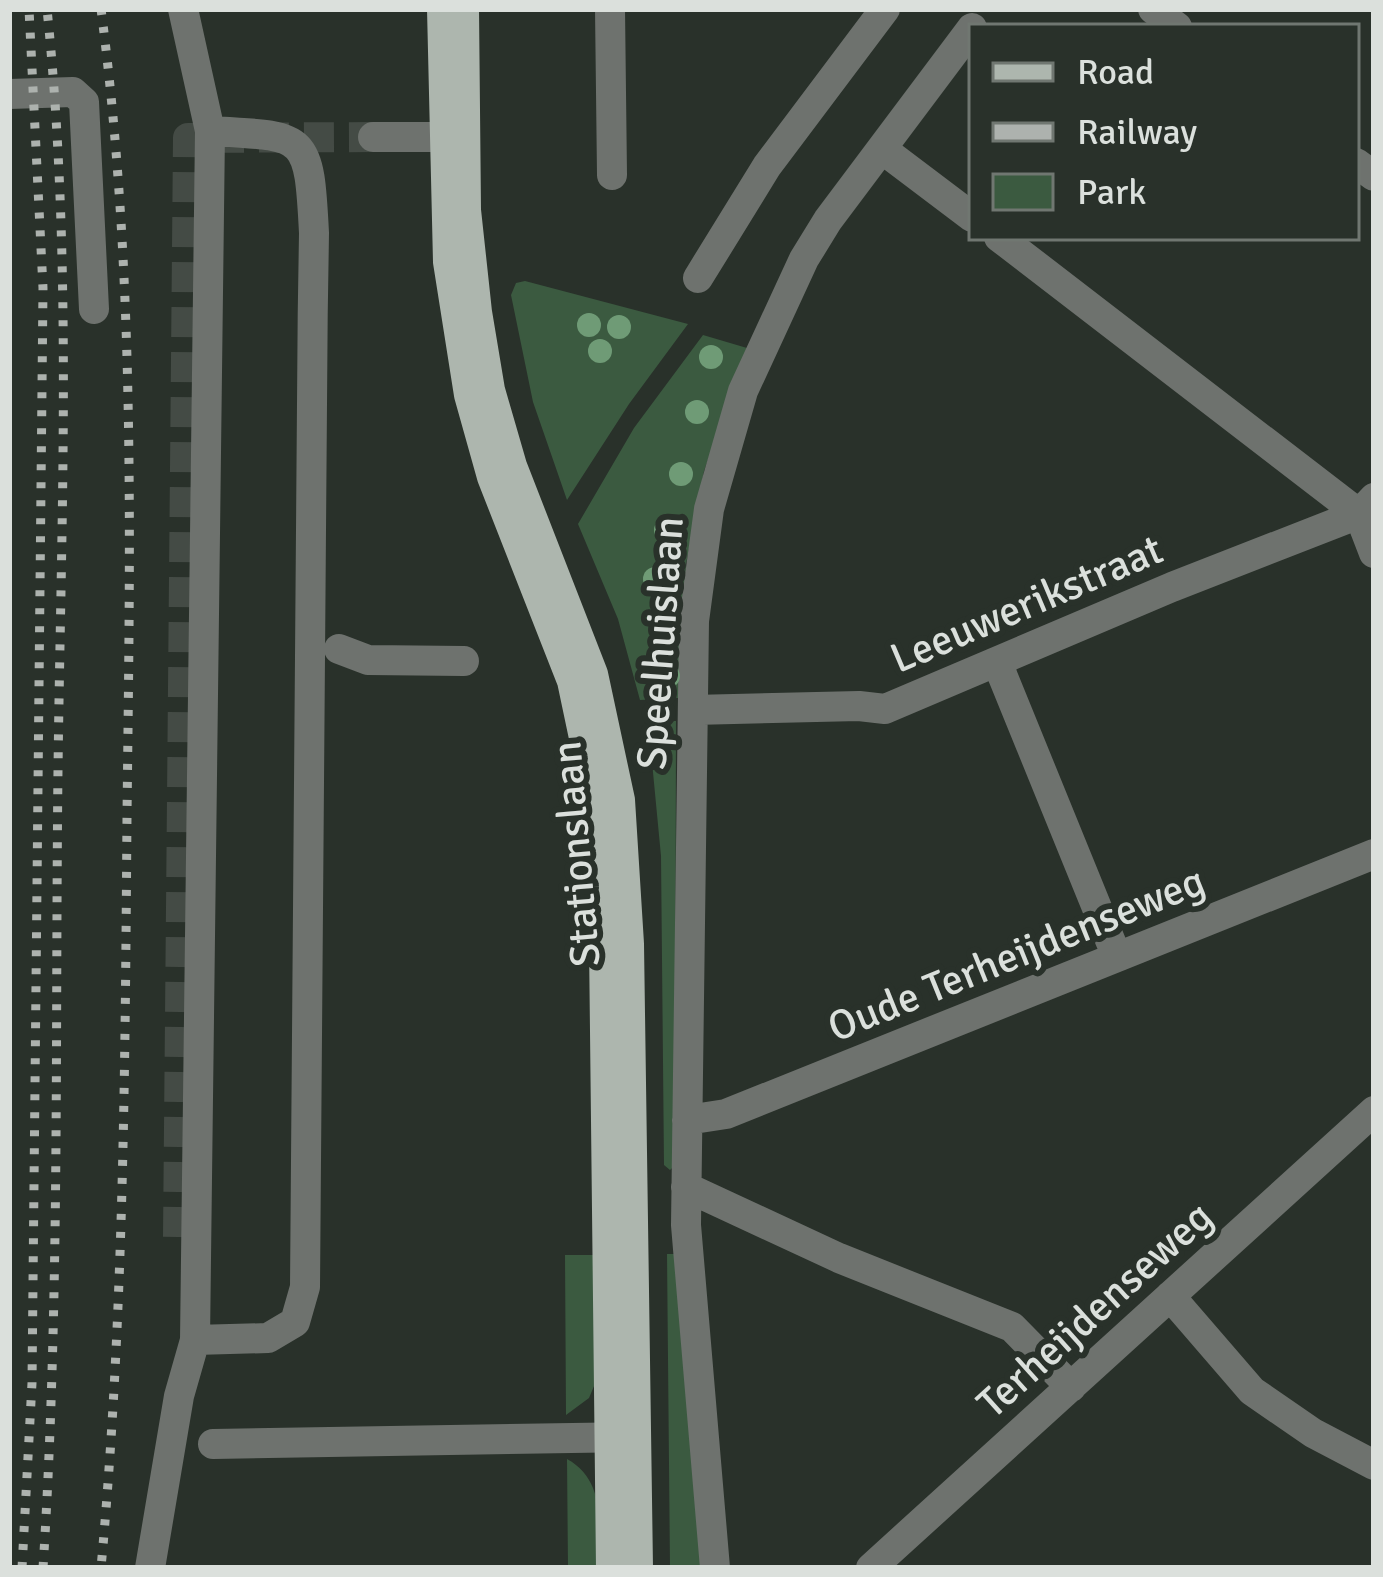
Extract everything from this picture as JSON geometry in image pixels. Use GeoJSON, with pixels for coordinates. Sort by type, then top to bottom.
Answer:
{"type":"FeatureCollection","features":[{"type":"Feature","properties":{"kind":"main road","name":"Stationslaan"},"geometry":{"type":"LineString","coordinates":[[442,9],[455,137]]}},
{"type":"Feature","properties":{"kind":"main road","name":"Stationslaan"},"geometry":{"type":"LineString","coordinates":[[464,9],[448,262],[469,395],[492,477],[572,681],[598,804],[623,1438],[638,1568]]}},
{"type":"Feature","properties":{"kind":"main road","name":"Stationslaan"},"geometry":{"type":"LineString","coordinates":[[611,1568],[623,1438]]}},
{"type":"Feature","properties":{"kind":"street"},"geometry":{"type":"LineString","coordinates":[[150,1568],[179,1396],[195,1340],[210,131],[183,9]]}},
{"type":"Feature","properties":{"kind":"street"},"geometry":{"type":"LineString","coordinates":[[610,9],[612,176]]}},
{"type":"Feature","properties":{"kind":"street"},"geometry":{"type":"LineString","coordinates":[[698,278],[767,166],[886,9]]}},
{"type":"Feature","properties":{"kind":"street","name":"Speelhuislaan"},"geometry":{"type":"LineString","coordinates":[[716,1568],[686,1225],[699,568],[709,509],[743,391],[804,259],[827,220],[969,32]]}},
{"type":"Feature","properties":{"kind":"street"},"geometry":{"type":"LineString","coordinates":[[9,94],[73,92],[84,102],[94,309]]}},
{"type":"Feature","properties":{"kind":"street"},"geometry":{"type":"LineString","coordinates":[[195,1340],[268,1339],[296,1322],[305,1287],[309,997],[311,180],[304,152],[282,135],[210,131]]}},
{"type":"Feature","properties":{"kind":"street"},"geometry":{"type":"LineString","coordinates":[[373,137],[455,137]]}},
{"type":"Feature","properties":{"kind":"street"},"geometry":{"type":"LineString","coordinates":[[882,149],[969,215]]}},
{"type":"Feature","properties":{"kind":"street"},"geometry":{"type":"LineString","coordinates":[[1003,240],[1366,506],[1374,553]]}},
{"type":"Feature","properties":{"kind":"street","name":"Leeuwerikstraat"},"geometry":{"type":"LineString","coordinates":[[693,710],[885,709],[1366,506]]}},
{"type":"Feature","properties":{"kind":"street"},"geometry":{"type":"LineString","coordinates":[[348,660],[464,661]]}},
{"type":"Feature","properties":{"kind":"street"},"geometry":{"type":"LineString","coordinates":[[997,662],[1117,958]]}},
{"type":"Feature","properties":{"kind":"street","name":"Oude Terheijdenseweg"},"geometry":{"type":"LineString","coordinates":[[687,1120],[726,1114],[1374,854]]}},
{"type":"Feature","properties":{"kind":"street","name":"Terheijdenseweg"},"geometry":{"type":"LineString","coordinates":[[871,1568],[1374,1111]]}},
{"type":"Feature","properties":{"kind":"street"},"geometry":{"type":"LineString","coordinates":[[686,1187],[839,1258],[1012,1328],[1071,1387]]}},
{"type":"Feature","properties":{"kind":"street"},"geometry":{"type":"LineString","coordinates":[[1170,1297],[1252,1391],[1374,1465]]}},
{"type":"Feature","properties":{"kind":"street"},"geometry":{"type":"LineString","coordinates":[[213,1444],[623,1438]]}},
{"type":"Feature","properties":{"kind":"green space"},"geometry":{"type":"Polygon","coordinates":[[[525,281],[688,324],[567,500],[533,402],[511,295],[516,283],[525,281]]]}},
{"type":"Feature","properties":{"kind":"green space"},"geometry":{"type":"Polygon","coordinates":[[[703,335],[747,348],[704,471],[686,564],[678,698],[640,700],[618,619],[578,524],[634,428],[703,335]]]}},
{"type":"Feature","properties":{"kind":"green space"},"geometry":{"type":"Polygon","coordinates":[[[648,720],[676,721],[675,1165],[670,1170],[664,1165],[661,856],[648,720]]]}},
{"type":"Feature","properties":{"kind":"green space"},"geometry":{"type":"Polygon","coordinates":[[[667,1254],[676,1254],[705,1568],[670,1568],[667,1254]]]}},
{"type":"Feature","properties":{"kind":"green space"},"geometry":{"type":"Polygon","coordinates":[[[565,1255],[598,1255],[597,1379],[589,1398],[566,1415],[565,1255]]]}},
{"type":"Feature","properties":{"kind":"green space"},"geometry":{"type":"Polygon","coordinates":[[[567,1459],[580,1468],[595,1493],[599,1568],[568,1568],[567,1459]]]}},
{"type":"Feature","properties":{"kind":"tunnel"},"geometry":{"type":"LineString","coordinates":[[178,1237],[188,138],[373,137]]}},
{"type":"Feature","properties":{"kind":"railway"},"geometry":{"type":"LineString","coordinates":[[22,1568],[32,1383],[43,288],[29,9]]}},
{"type":"Feature","properties":{"kind":"railway"},"geometry":{"type":"LineString","coordinates":[[43,1568],[54,1269],[63,389],[60,199],[47,9]]}},
{"type":"Feature","properties":{"kind":"railway"},"geometry":{"type":"LineString","coordinates":[[101,9],[120,210],[129,513],[122,1192],[101,1568]]}}]}
